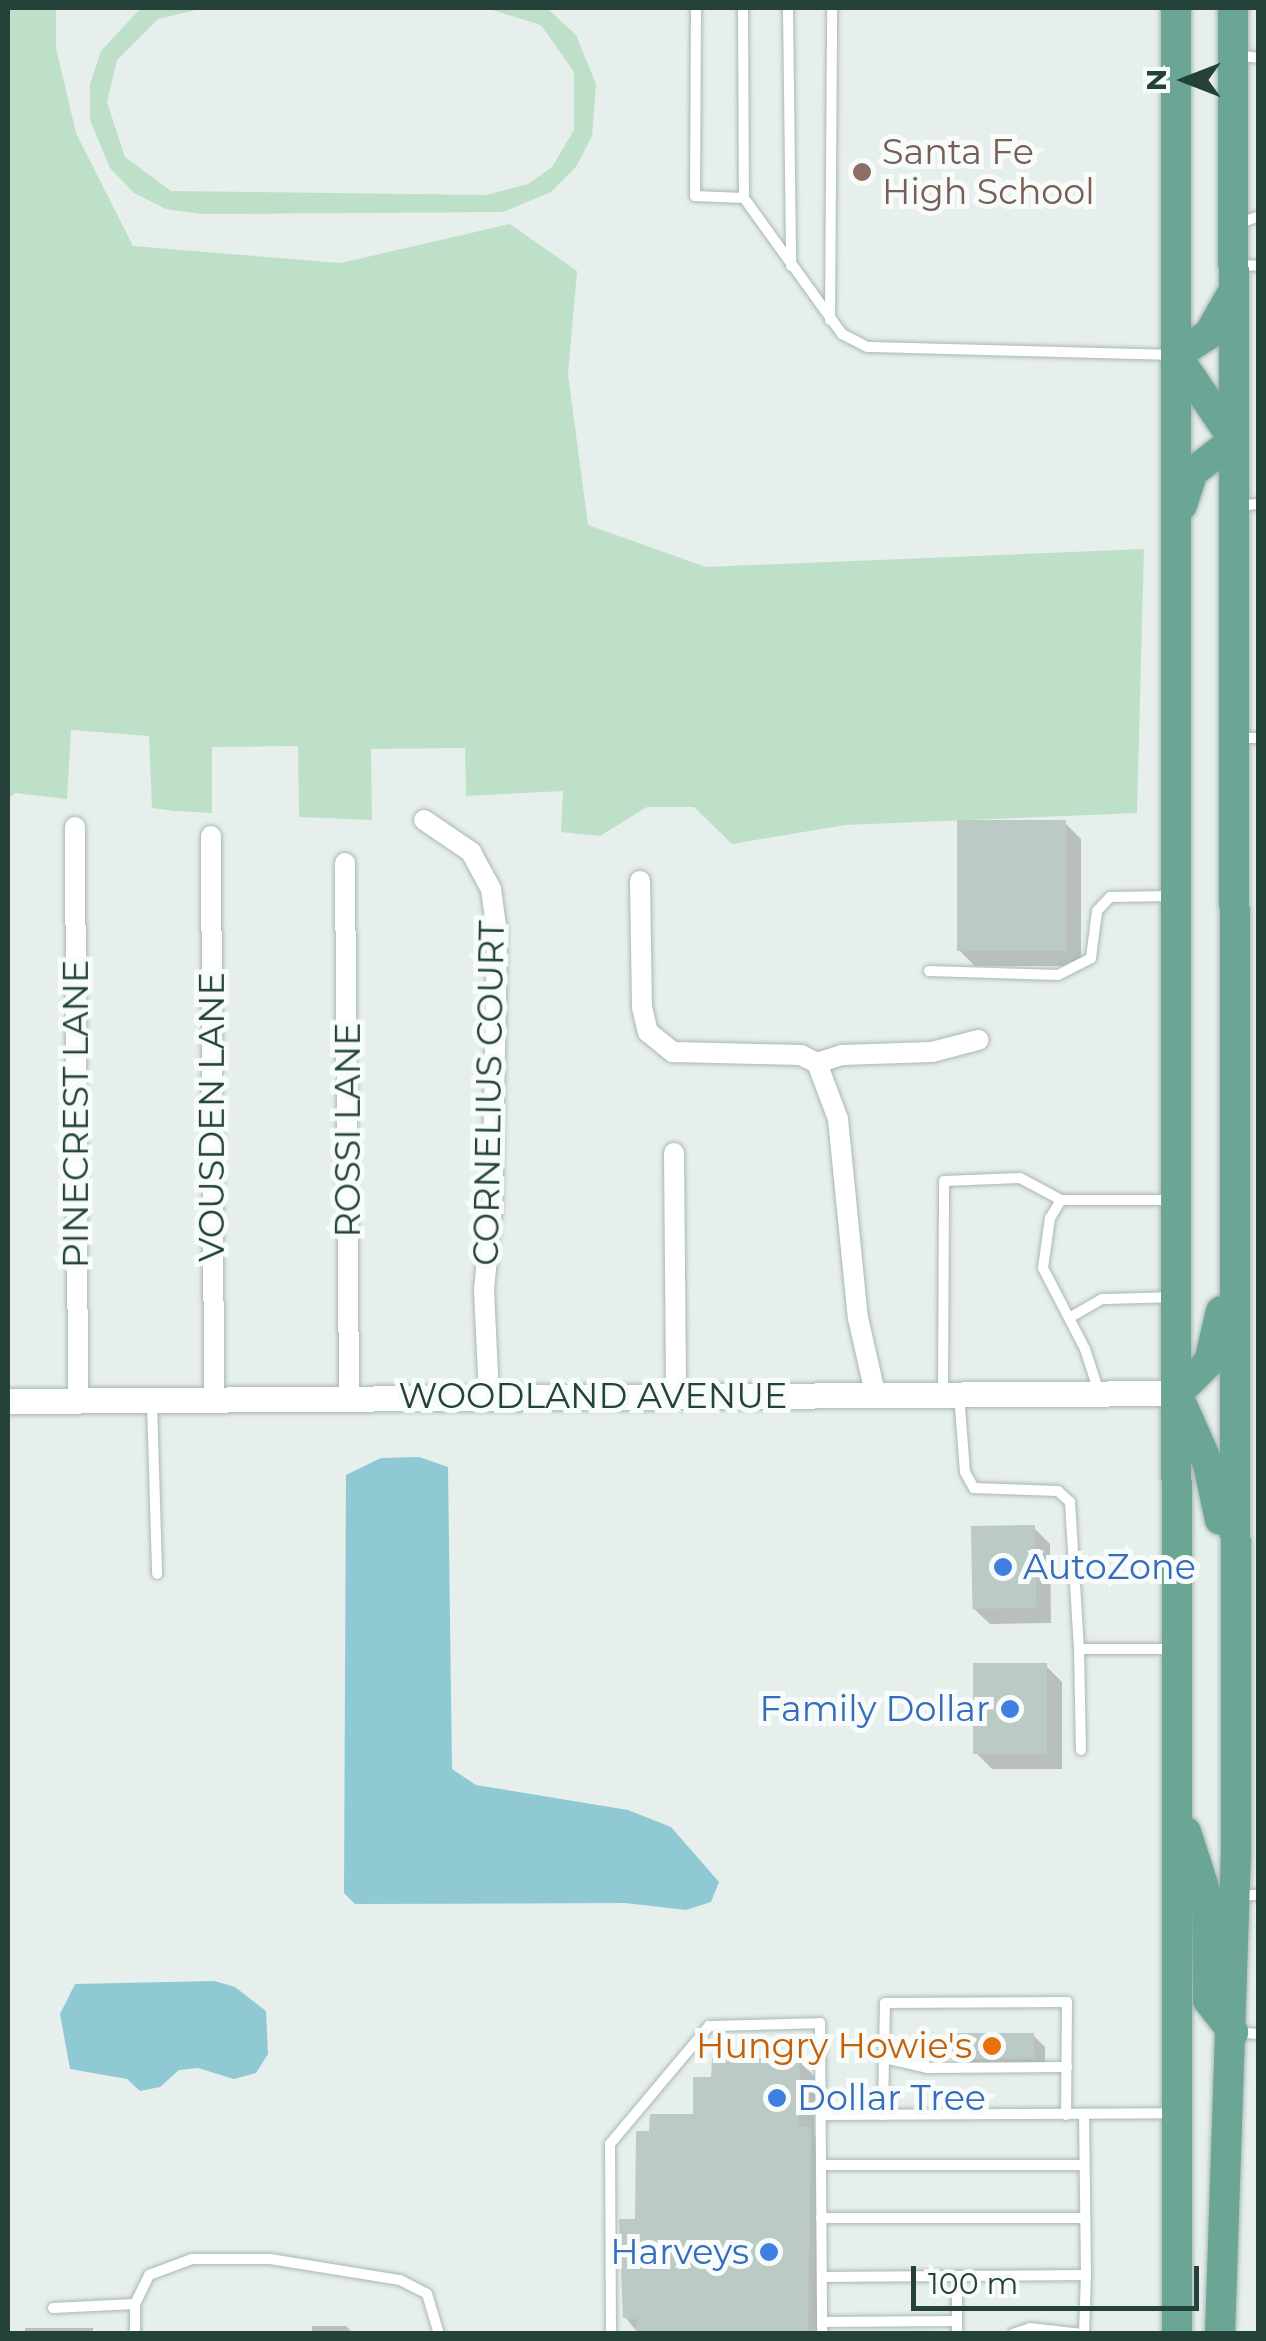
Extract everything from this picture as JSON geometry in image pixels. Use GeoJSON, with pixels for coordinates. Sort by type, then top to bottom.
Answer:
{"type":"FeatureCollection","features":[{"type":"Feature","properties":{"kind":"main road"},"geometry":{"type":"LineString","coordinates":[[1176,8],[1177,2334]]}},
{"type":"Feature","properties":{"kind":"main road"},"geometry":{"type":"LineString","coordinates":[[1233,8],[1246,56],[1240,440],[1246,505],[1246,738],[1235,1238],[1240,1286],[1240,1546],[1234,1602]]}},
{"type":"Feature","properties":{"kind":"main road"},"geometry":{"type":"LineString","coordinates":[[1176,355],[1209,334],[1242,273]]}},
{"type":"Feature","properties":{"kind":"main road"},"geometry":{"type":"LineString","coordinates":[[1176,355],[1240,440]]}},
{"type":"Feature","properties":{"kind":"main road"},"geometry":{"type":"LineString","coordinates":[[1177,525],[1193,472],[1240,440]]}},
{"type":"Feature","properties":{"kind":"main road"},"geometry":{"type":"LineString","coordinates":[[1178,1393],[1209,1362],[1235,1238]]}},
{"type":"Feature","properties":{"kind":"main road"},"geometry":{"type":"LineString","coordinates":[[1178,1393],[1208,1464],[1240,1637],[1241,1793],[1247,1896],[1246,2033],[1220,2334]]}},
{"type":"Feature","properties":{"kind":"main road"},"geometry":{"type":"LineString","coordinates":[[1178,1806],[1207,1897],[1208,2000],[1246,2033]]}},
{"type":"Feature","properties":{"kind":"street","name":"CORNELIUS COURT"},"geometry":{"type":"LineString","coordinates":[[424,820],[471,852],[491,888],[497,934],[492,1207],[484,1290],[489,1396]]}},
{"type":"Feature","properties":{"kind":"street","name":"PINECREST LANE"},"geometry":{"type":"LineString","coordinates":[[75,827],[78,1401]]}},
{"type":"Feature","properties":{"kind":"street","name":"VOUSDEN LANE"},"geometry":{"type":"LineString","coordinates":[[211,836],[214,1398]]}},
{"type":"Feature","properties":{"kind":"street","name":"ROSSI LANE"},"geometry":{"type":"LineString","coordinates":[[345,863],[349,1397]]}},
{"type":"Feature","properties":{"kind":"street"},"geometry":{"type":"LineString","coordinates":[[640,881],[642,1007],[656,1042],[673,1052],[801,1055],[817,1064],[838,1120],[858,1318],[875,1393]]}},
{"type":"Feature","properties":{"kind":"street"},"geometry":{"type":"LineString","coordinates":[[817,1064],[842,1055],[932,1052],[978,1040]]}},
{"type":"Feature","properties":{"kind":"street"},"geometry":{"type":"LineString","coordinates":[[674,1153],[676,1395]]}},
{"type":"Feature","properties":{"kind":"street","name":"WOODLAND AVENUE"},"geometry":{"type":"LineString","coordinates":[[8,1401],[1178,1393]]}},
{"type":"Feature","properties":{"kind":"lane"},"geometry":{"type":"LineString","coordinates":[[696,8],[696,196],[744,198]]}},
{"type":"Feature","properties":{"kind":"lane"},"geometry":{"type":"LineString","coordinates":[[744,8],[744,198],[830,320],[866,347],[1176,355]]}},
{"type":"Feature","properties":{"kind":"lane"},"geometry":{"type":"LineString","coordinates":[[788,8],[791,268]]}},
{"type":"Feature","properties":{"kind":"lane"},"geometry":{"type":"LineString","coordinates":[[830,320],[832,8]]}},
{"type":"Feature","properties":{"kind":"lane"},"geometry":{"type":"LineString","coordinates":[[929,971],[1058,975],[1090,958],[1097,911],[1110,898],[1177,896]]}},
{"type":"Feature","properties":{"kind":"lane"},"geometry":{"type":"LineString","coordinates":[[1081,1750],[1070,1502],[1058,1491],[974,1488],[966,1472],[951,1393],[944,1181],[1020,1178],[1061,1200],[1178,1200]]}},
{"type":"Feature","properties":{"kind":"lane"},"geometry":{"type":"LineString","coordinates":[[1061,1200],[1042,1257],[1099,1393]]}},
{"type":"Feature","properties":{"kind":"lane"},"geometry":{"type":"LineString","coordinates":[[1069,1318],[1102,1299],[1178,1298]]}},
{"type":"Feature","properties":{"kind":"lane"},"geometry":{"type":"LineString","coordinates":[[152,1402],[157,1574]]}},
{"type":"Feature","properties":{"kind":"lane"},"geometry":{"type":"LineString","coordinates":[[1079,1650],[1178,1649]]}},
{"type":"Feature","properties":{"kind":"lane"},"geometry":{"type":"LineString","coordinates":[[883,2115],[884,2003],[1067,2002],[1066,2115]]}},
{"type":"Feature","properties":{"kind":"lane"},"geometry":{"type":"LineString","coordinates":[[611,2334],[610,2144],[709,2026],[820,2023],[822,2328],[957,2321]]}},
{"type":"Feature","properties":{"kind":"lane"},"geometry":{"type":"LineString","coordinates":[[884,2058],[927,2068],[1066,2067]]}},
{"type":"Feature","properties":{"kind":"lane"},"geometry":{"type":"LineString","coordinates":[[820,2115],[1178,2112]]}},
{"type":"Feature","properties":{"kind":"lane"},"geometry":{"type":"LineString","coordinates":[[1014,2334],[1030,2328],[1083,2333],[1084,2115]]}},
{"type":"Feature","properties":{"kind":"lane"},"geometry":{"type":"LineString","coordinates":[[821,2166],[1084,2165]]}},
{"type":"Feature","properties":{"kind":"lane"},"geometry":{"type":"LineString","coordinates":[[821,2218],[1085,2218]]}},
{"type":"Feature","properties":{"kind":"lane"},"geometry":{"type":"LineString","coordinates":[[135,2334],[135,2304],[149,2275],[192,2259],[270,2258],[400,2280],[427,2294],[439,2334]]}},
{"type":"Feature","properties":{"kind":"lane"},"geometry":{"type":"LineString","coordinates":[[822,2277],[1086,2275]]}},
{"type":"Feature","properties":{"kind":"lane"},"geometry":{"type":"LineString","coordinates":[[957,2334],[958,2278]]}},
{"type":"Feature","properties":{"kind":"lane"},"geometry":{"type":"LineString","coordinates":[[53,2308],[135,2304]]}},
{"type":"Feature","properties":{"kind":"green space"},"geometry":{"type":"Polygon","coordinates":[[[8,8],[56,8],[56,48],[76,133],[133,246],[341,263],[510,224],[577,271],[568,374],[588,525],[706,567],[1144,549],[1137,813],[845,825],[732,844],[694,807],[647,807],[600,836],[561,832],[563,791],[466,796],[465,748],[371,749],[372,820],[299,817],[298,746],[212,747],[212,813],[175,811],[152,808],[149,736],[71,730],[67,799],[15,793],[8,799],[8,8]]]}},
{"type":"Feature","properties":{"kind":"green space"},"geometry":{"type":"Polygon","coordinates":[[[141,8],[477,8],[200,9],[158,19],[117,60],[107,102],[125,157],[171,191],[486,195],[528,184],[552,167],[574,130],[574,72],[541,25],[486,8],[547,8],[576,35],[596,84],[592,136],[576,167],[551,192],[503,212],[200,214],[166,209],[134,193],[110,168],[90,120],[90,84],[101,51],[141,8]]]}},
{"type":"Feature","properties":{"kind":"water"},"geometry":{"type":"Polygon","coordinates":[[[419,1457],[448,1467],[452,1769],[476,1785],[628,1810],[671,1827],[719,1882],[711,1902],[686,1910],[625,1903],[355,1904],[344,1893],[346,1475],[381,1458],[419,1457]]]}},
{"type":"Feature","properties":{"kind":"water"},"geometry":{"type":"Polygon","coordinates":[[[214,1981],[235,1987],[266,2011],[268,2054],[256,2073],[234,2079],[198,2068],[179,2070],[160,2087],[140,2091],[127,2079],[70,2069],[60,2014],[75,1984],[214,1981]]]}},
{"type":"Feature","properties":{"kind":"building"},"geometry":{"type":"Polygon","coordinates":[[[957,820],[1066,820],[1066,951],[957,951],[957,820]]]}},
{"type":"Feature","properties":{"kind":"building","name":"AutoZone"},"geometry":{"type":"Polygon","coordinates":[[[1035,1525],[1036,1608],[972,1609],[971,1526],[1035,1525]]]}},
{"type":"Feature","properties":{"kind":"building","name":"Family Dollar"},"geometry":{"type":"Polygon","coordinates":[[[973,1663],[1047,1663],[1047,1754],[973,1754],[973,1663]]]}},
{"type":"Feature","properties":{"kind":"building","name":"Hungry Howie's"},"geometry":{"type":"Polygon","coordinates":[[[950,2033],[1034,2033],[1034,2059],[950,2059],[950,2033]]]}},
{"type":"Feature","properties":{"kind":"building"},"geometry":{"type":"Polygon","coordinates":[[[712,2058],[800,2059],[799,2127],[811,2127],[808,2334],[636,2334],[637,2319],[623,2318],[619,2219],[635,2219],[636,2131],[649,2131],[650,2114],[693,2114],[693,2077],[711,2077],[712,2058]]]}},
{"type":"Feature","properties":{"kind":"place","name":"Santa Fe High School"},"geometry":{"type":"Point","coordinates":[862,172]}},
{"type":"Feature","properties":{"kind":"place","name":"AutoZone"},"geometry":{"type":"Point","coordinates":[1003,1567]}},
{"type":"Feature","properties":{"kind":"place","name":"Family Dollar"},"geometry":{"type":"Point","coordinates":[1010,1709]}},
{"type":"Feature","properties":{"kind":"place","name":"Hungry Howie's"},"geometry":{"type":"Point","coordinates":[992,2046]}},
{"type":"Feature","properties":{"kind":"place","name":"Dollar Tree"},"geometry":{"type":"Point","coordinates":[777,2098]}},
{"type":"Feature","properties":{"kind":"place","name":"Harveys"},"geometry":{"type":"Point","coordinates":[769,2252]}}]}
